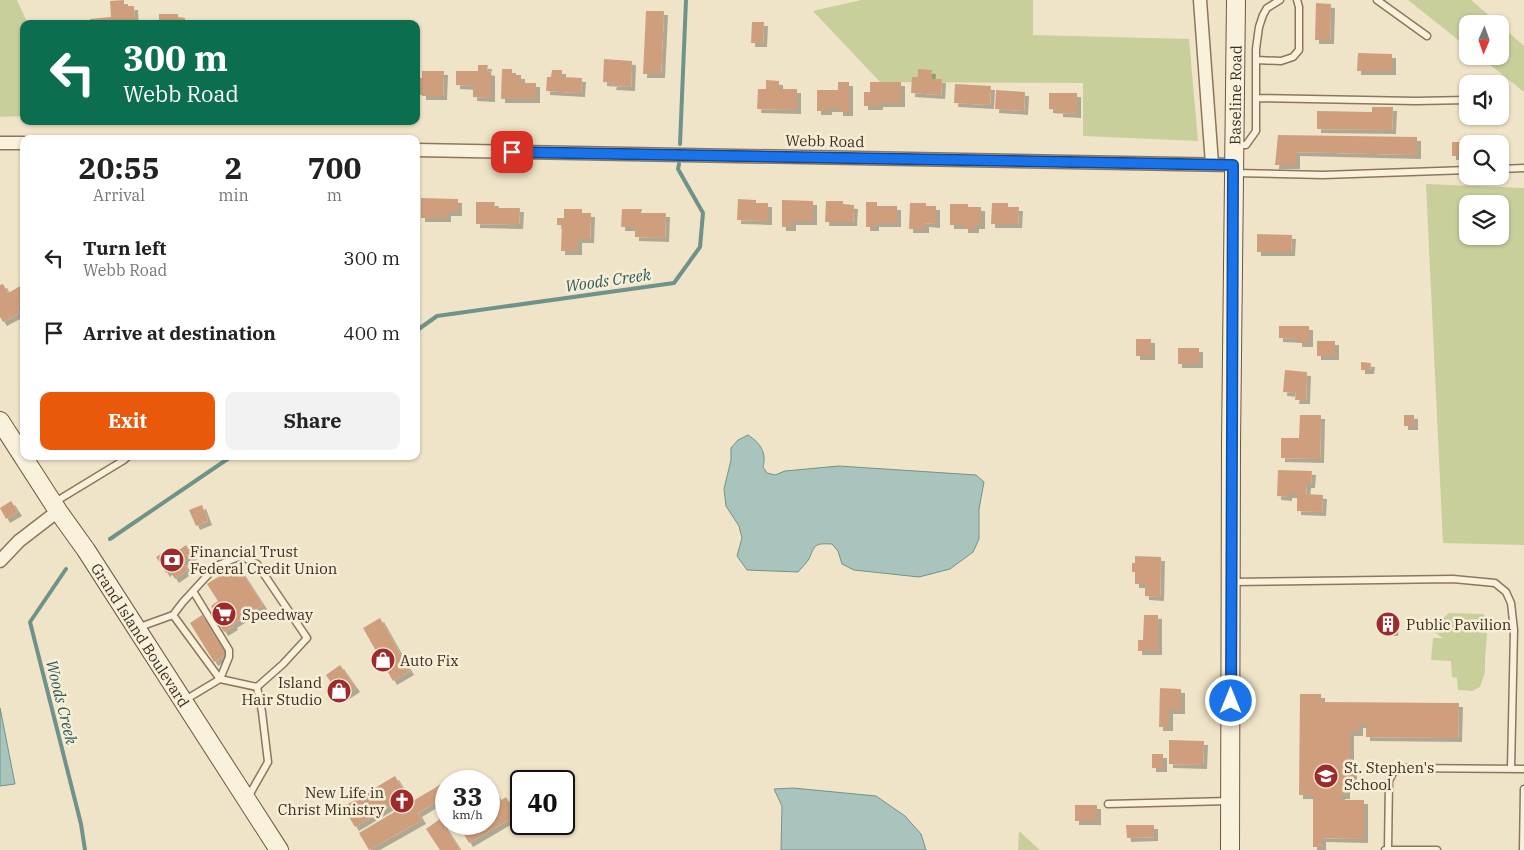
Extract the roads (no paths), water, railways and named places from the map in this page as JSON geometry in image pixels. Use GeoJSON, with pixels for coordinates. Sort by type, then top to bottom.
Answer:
{"type":"FeatureCollection","features":[{"type":"Feature","properties":{"kind":"street","name":"Baseline Road"},"geometry":{"type":"LineString","coordinates":[[1200,0],[1212,164]]}},
{"type":"Feature","properties":{"kind":"street","name":"Baseline Road"},"geometry":{"type":"LineString","coordinates":[[1230,850],[1233,169],[1236,0]]}},
{"type":"Feature","properties":{"kind":"street"},"geometry":{"type":"LineString","coordinates":[[0,142],[20,143]]}},
{"type":"Feature","properties":{"kind":"street","name":"Webb Road"},"geometry":{"type":"LineString","coordinates":[[420,150],[1212,164],[1233,169]]}},
{"type":"Feature","properties":{"kind":"street","name":"Grand Island Boulevard"},"geometry":{"type":"LineString","coordinates":[[0,421],[20,452]]}},
{"type":"Feature","properties":{"kind":"street","name":"Grand Island Boulevard"},"geometry":{"type":"LineString","coordinates":[[25,460],[86,550],[279,850]]}},
{"type":"Feature","properties":{"kind":"street"},"geometry":{"type":"LineString","coordinates":[[0,560],[56,507]]}},
{"type":"Feature","properties":{"kind":"lane"},"geometry":{"type":"LineString","coordinates":[[1234,146],[1246,145],[1256,131],[1256,60],[1259,27],[1267,8],[1280,0]]}},
{"type":"Feature","properties":{"kind":"lane"},"geometry":{"type":"LineString","coordinates":[[1256,60],[1281,60],[1293,57],[1299,50],[1300,7],[1297,0]]}},
{"type":"Feature","properties":{"kind":"lane"},"geometry":{"type":"LineString","coordinates":[[1377,0],[1427,36]]}},
{"type":"Feature","properties":{"kind":"lane"},"geometry":{"type":"LineString","coordinates":[[1256,98],[1459,100]]}},
{"type":"Feature","properties":{"kind":"lane"},"geometry":{"type":"LineString","coordinates":[[1509,169],[1524,168]]}},
{"type":"Feature","properties":{"kind":"lane"},"geometry":{"type":"LineString","coordinates":[[1233,169],[1323,175],[1459,170]]}},
{"type":"Feature","properties":{"kind":"lane"},"geometry":{"type":"LineString","coordinates":[[56,507],[124,460]]}},
{"type":"Feature","properties":{"kind":"lane"},"geometry":{"type":"LineString","coordinates":[[136,628],[173,615],[216,566],[241,556],[257,564],[307,638],[283,664],[257,687]]}},
{"type":"Feature","properties":{"kind":"lane"},"geometry":{"type":"LineString","coordinates":[[1231,582],[1452,579],[1494,583],[1506,592],[1511,603],[1514,630],[1510,769]]}},
{"type":"Feature","properties":{"kind":"lane"},"geometry":{"type":"LineString","coordinates":[[183,701],[220,679],[229,657],[229,650],[193,591]]}},
{"type":"Feature","properties":{"kind":"lane"},"geometry":{"type":"LineString","coordinates":[[173,615],[220,679],[257,687]]}},
{"type":"Feature","properties":{"kind":"lane"},"geometry":{"type":"LineString","coordinates":[[247,800],[268,762],[257,687]]}},
{"type":"Feature","properties":{"kind":"lane"},"geometry":{"type":"LineString","coordinates":[[1388,849],[1389,781],[1393,773],[1400,768],[1524,768]]}},
{"type":"Feature","properties":{"kind":"lane"},"geometry":{"type":"LineString","coordinates":[[1523,850],[1524,789]]}},
{"type":"Feature","properties":{"kind":"lane"},"geometry":{"type":"LineString","coordinates":[[1108,804],[1230,801]]}},
{"type":"Feature","properties":{"kind":"lane"},"geometry":{"type":"LineString","coordinates":[[1384,850],[1437,850]]}},
{"type":"Feature","properties":{"kind":"water"},"geometry":{"type":"Polygon","coordinates":[[[748,435],[762,448],[764,457],[763,467],[767,473],[775,475],[785,471],[839,466],[976,475],[984,482],[979,509],[979,539],[973,552],[950,569],[919,577],[854,570],[842,564],[838,551],[832,544],[816,546],[808,561],[798,572],[747,570],[737,556],[742,538],[739,526],[726,506],[724,489],[731,460],[731,448],[738,440],[748,435]]]}},
{"type":"Feature","properties":{"kind":"water"},"geometry":{"type":"Polygon","coordinates":[[[0,708],[15,784],[0,786],[0,708]]]}},
{"type":"Feature","properties":{"kind":"water"},"geometry":{"type":"Polygon","coordinates":[[[793,788],[876,796],[905,816],[921,834],[926,850],[781,850],[782,806],[774,789],[793,788]]]}},
{"type":"Feature","properties":{"kind":"waterway","name":"Woods Creek"},"geometry":{"type":"LineString","coordinates":[[680,144],[686,0]]}},
{"type":"Feature","properties":{"kind":"waterway","name":"Woods Creek"},"geometry":{"type":"LineString","coordinates":[[420,328],[437,316],[674,283],[700,247],[703,213],[678,169],[679,164]]}},
{"type":"Feature","properties":{"kind":"waterway","name":"Woods Creek"},"geometry":{"type":"LineString","coordinates":[[110,539],[226,460]]}},
{"type":"Feature","properties":{"kind":"waterway","name":"Woods Creek"},"geometry":{"type":"LineString","coordinates":[[66,569],[30,622],[81,824],[85,850]]}},
{"type":"Feature","properties":{"kind":"place","name":"Financial Trust Federal Credit Union"},"geometry":{"type":"Point","coordinates":[172,560]}},
{"type":"Feature","properties":{"kind":"place","name":"Speedway"},"geometry":{"type":"Point","coordinates":[224,614]}},
{"type":"Feature","properties":{"kind":"place","name":"Public Pavilion"},"geometry":{"type":"Point","coordinates":[1388,624]}},
{"type":"Feature","properties":{"kind":"place","name":"Auto Fix"},"geometry":{"type":"Point","coordinates":[383,660]}},
{"type":"Feature","properties":{"kind":"place","name":"Island Hair Studio"},"geometry":{"type":"Point","coordinates":[339,691]}},
{"type":"Feature","properties":{"kind":"place","name":"St. Stephen's School"},"geometry":{"type":"Point","coordinates":[1326,776]}},
{"type":"Feature","properties":{"kind":"place","name":"New Life in Christ Ministry"},"geometry":{"type":"Point","coordinates":[402,801]}}]}
